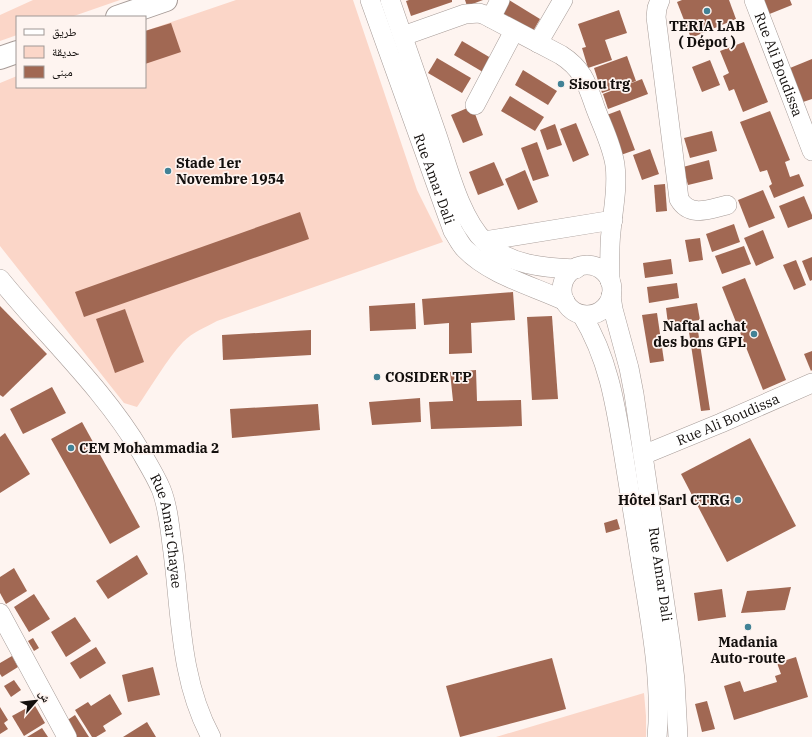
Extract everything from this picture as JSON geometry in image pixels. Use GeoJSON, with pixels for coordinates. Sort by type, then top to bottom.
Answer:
{"type":"FeatureCollection","features":[{"type":"Feature","properties":{"kind":"main road"},"geometry":{"type":"LineString","coordinates":[[120,16],[166,0]]}},
{"type":"Feature","properties":{"kind":"main road"},"geometry":{"type":"LineString","coordinates":[[0,58],[16,52]]}},
{"type":"Feature","properties":{"kind":"street","name":"Rue Amar Dali"},"geometry":{"type":"LineString","coordinates":[[370,0],[452,231],[465,249],[481,262],[498,272],[565,301]]}},
{"type":"Feature","properties":{"kind":"street","name":"Rue Amar Dali"},"geometry":{"type":"LineString","coordinates":[[390,0],[459,199],[471,225],[484,241],[496,251],[514,259],[536,266],[552,268],[579,267]]}},
{"type":"Feature","properties":{"kind":"street"},"geometry":{"type":"LineString","coordinates":[[491,18],[500,0]]}},
{"type":"Feature","properties":{"kind":"street"},"geometry":{"type":"LineString","coordinates":[[538,43],[563,0]]}},
{"type":"Feature","properties":{"kind":"street"},"geometry":{"type":"LineString","coordinates":[[660,0],[656,17],[679,199],[686,208],[696,211],[727,205]]}},
{"type":"Feature","properties":{"kind":"street","name":"Rue Ali Boudissa"},"geometry":{"type":"LineString","coordinates":[[754,0],[812,151]]}},
{"type":"Feature","properties":{"kind":"street","name":"Rue Amar Dali"},"geometry":{"type":"LineString","coordinates":[[403,36],[465,14],[479,13],[570,61],[578,68],[588,88],[611,148],[615,163],[616,187],[612,226],[611,288],[613,309],[629,368],[643,455],[671,646],[678,737]]}},
{"type":"Feature","properties":{"kind":"street"},"geometry":{"type":"LineString","coordinates":[[475,105],[514,31]]}},
{"type":"Feature","properties":{"kind":"street"},"geometry":{"type":"LineString","coordinates":[[579,267],[591,266],[599,269],[605,274],[611,288],[608,303],[604,309],[598,313],[582,315],[570,308],[565,301],[563,287],[565,279],[570,273],[579,267],[598,249],[612,226]]}},
{"type":"Feature","properties":{"kind":"street"},"geometry":{"type":"LineString","coordinates":[[484,241],[612,226]]}},
{"type":"Feature","properties":{"kind":"street","name":"Rue Amar Chayae"},"geometry":{"type":"LineString","coordinates":[[0,279],[25,310],[78,367],[112,407],[133,438],[162,490],[170,524],[184,656],[193,695],[211,737]]}},
{"type":"Feature","properties":{"kind":"street","name":"Rue Amar Dali"},"geometry":{"type":"LineString","coordinates":[[582,315],[596,339],[607,368],[618,422],[656,666],[659,718],[657,737]]}},
{"type":"Feature","properties":{"kind":"street","name":"Rue Ali Boudissa"},"geometry":{"type":"LineString","coordinates":[[643,455],[721,424],[812,383]]}},
{"type":"Feature","properties":{"kind":"street"},"geometry":{"type":"LineString","coordinates":[[0,613],[67,737]]}},
{"type":"Feature","properties":{"kind":"green space"},"geometry":{"type":"Polygon","coordinates":[[[33,0],[120,0],[74,16],[16,16],[16,35],[0,41],[0,15],[33,0]]]}},
{"type":"Feature","properties":{"kind":"green space","name":"Stade 1er Novembre 1954"},"geometry":{"type":"Polygon","coordinates":[[[236,0],[353,0],[417,190],[443,242],[217,321],[200,330],[187,338],[177,349],[137,407],[124,403],[0,246],[0,83],[16,76],[16,88],[146,88],[146,31],[236,0]]]}},
{"type":"Feature","properties":{"kind":"green space"},"geometry":{"type":"Polygon","coordinates":[[[644,693],[646,737],[496,737],[644,693]]]}},
{"type":"Feature","properties":{"kind":"building"},"geometry":{"type":"Polygon","coordinates":[[[452,0],[452,2],[411,16],[406,1],[452,0]]]}},
{"type":"Feature","properties":{"kind":"building"},"geometry":{"type":"Polygon","coordinates":[[[465,0],[483,0],[467,6],[465,0]]]}},
{"type":"Feature","properties":{"kind":"building"},"geometry":{"type":"Polygon","coordinates":[[[509,0],[540,19],[532,33],[498,13],[509,0]]]}},
{"type":"Feature","properties":{"kind":"building","name":"TERIA LAB ( Dépot )"},"geometry":{"type":"Polygon","coordinates":[[[682,0],[729,0],[736,19],[691,38],[677,2],[682,0]]]}},
{"type":"Feature","properties":{"kind":"building"},"geometry":{"type":"Polygon","coordinates":[[[761,0],[790,0],[792,5],[767,15],[761,0]]]}},
{"type":"Feature","properties":{"kind":"building"},"geometry":{"type":"Polygon","coordinates":[[[619,10],[627,33],[605,40],[612,60],[588,68],[582,48],[586,47],[578,24],[619,10]]]}},
{"type":"Feature","properties":{"kind":"building"},"geometry":{"type":"Polygon","coordinates":[[[171,23],[181,52],[146,64],[146,31],[171,23]]]}},
{"type":"Feature","properties":{"kind":"building"},"geometry":{"type":"Polygon","coordinates":[[[462,41],[496,61],[488,75],[454,55],[462,41]]]}},
{"type":"Feature","properties":{"kind":"building"},"geometry":{"type":"Polygon","coordinates":[[[744,42],[768,102],[743,112],[734,89],[729,91],[723,76],[729,73],[720,51],[744,42]]]}},
{"type":"Feature","properties":{"kind":"building"},"geometry":{"type":"Polygon","coordinates":[[[627,56],[636,81],[602,93],[594,68],[627,56]]]}},
{"type":"Feature","properties":{"kind":"building"},"geometry":{"type":"Polygon","coordinates":[[[437,58],[471,78],[462,93],[428,73],[437,58]]]}},
{"type":"Feature","properties":{"kind":"building"},"geometry":{"type":"Polygon","coordinates":[[[812,59],[812,99],[803,102],[790,68],[812,59]]]}},
{"type":"Feature","properties":{"kind":"building"},"geometry":{"type":"Polygon","coordinates":[[[710,60],[720,85],[702,92],[692,67],[710,60]]]}},
{"type":"Feature","properties":{"kind":"building"},"geometry":{"type":"Polygon","coordinates":[[[523,70],[557,91],[548,105],[515,85],[523,70]]]}},
{"type":"Feature","properties":{"kind":"building"},"geometry":{"type":"Polygon","coordinates":[[[642,79],[648,94],[608,109],[603,94],[642,79]]]}},
{"type":"Feature","properties":{"kind":"building"},"geometry":{"type":"Polygon","coordinates":[[[510,96],[544,117],[535,131],[501,111],[510,96]]]}},
{"type":"Feature","properties":{"kind":"building"},"geometry":{"type":"Polygon","coordinates":[[[472,106],[483,135],[463,143],[451,115],[472,106]]]}},
{"type":"Feature","properties":{"kind":"building"},"geometry":{"type":"Polygon","coordinates":[[[620,110],[635,150],[618,156],[604,116],[620,110]]]}},
{"type":"Feature","properties":{"kind":"building"},"geometry":{"type":"Polygon","coordinates":[[[770,111],[790,160],[785,162],[790,177],[799,174],[804,186],[774,198],[769,186],[772,184],[767,170],[760,172],[740,122],[770,111]]]}},
{"type":"Feature","properties":{"kind":"building"},"geometry":{"type":"Polygon","coordinates":[[[576,123],[589,155],[573,162],[560,129],[576,123]]]}},
{"type":"Feature","properties":{"kind":"building"},"geometry":{"type":"Polygon","coordinates":[[[555,124],[562,145],[547,150],[540,130],[555,124]]]}},
{"type":"Feature","properties":{"kind":"building"},"geometry":{"type":"Polygon","coordinates":[[[712,131],[717,151],[690,158],[684,138],[712,131]]]}},
{"type":"Feature","properties":{"kind":"building"},"geometry":{"type":"Polygon","coordinates":[[[537,142],[549,176],[533,181],[521,148],[537,142]]]}},
{"type":"Feature","properties":{"kind":"building"},"geometry":{"type":"Polygon","coordinates":[[[650,149],[659,174],[642,180],[633,155],[650,149]]]}},
{"type":"Feature","properties":{"kind":"building"},"geometry":{"type":"Polygon","coordinates":[[[709,160],[713,179],[688,185],[683,167],[709,160]]]}},
{"type":"Feature","properties":{"kind":"building"},"geometry":{"type":"Polygon","coordinates":[[[494,162],[504,185],[478,195],[469,172],[494,162]]]}},
{"type":"Feature","properties":{"kind":"building"},"geometry":{"type":"Polygon","coordinates":[[[525,170],[538,202],[518,210],[505,179],[525,170]]]}},
{"type":"Feature","properties":{"kind":"building"},"geometry":{"type":"Polygon","coordinates":[[[665,184],[667,211],[656,212],[654,185],[665,184]]]}},
{"type":"Feature","properties":{"kind":"building"},"geometry":{"type":"Polygon","coordinates":[[[763,190],[775,218],[749,228],[738,200],[763,190]]]}},
{"type":"Feature","properties":{"kind":"building"},"geometry":{"type":"Polygon","coordinates":[[[804,196],[812,215],[812,219],[788,228],[779,206],[804,196]]]}},
{"type":"Feature","properties":{"kind":"building"},"geometry":{"type":"Polygon","coordinates":[[[300,212],[309,239],[84,317],[75,292],[300,212]]]}},
{"type":"Feature","properties":{"kind":"building"},"geometry":{"type":"Polygon","coordinates":[[[734,224],[740,242],[712,252],[706,234],[734,224]]]}},
{"type":"Feature","properties":{"kind":"building"},"geometry":{"type":"Polygon","coordinates":[[[763,230],[774,258],[756,266],[744,238],[763,230]]]}},
{"type":"Feature","properties":{"kind":"building"},"geometry":{"type":"Polygon","coordinates":[[[700,238],[703,260],[689,262],[685,240],[700,238]]]}},
{"type":"Feature","properties":{"kind":"building"},"geometry":{"type":"Polygon","coordinates":[[[744,246],[751,264],[722,274],[715,256],[744,246]]]}},
{"type":"Feature","properties":{"kind":"building"},"geometry":{"type":"Polygon","coordinates":[[[812,257],[812,280],[810,281],[802,261],[812,257]]]}},
{"type":"Feature","properties":{"kind":"building"},"geometry":{"type":"Polygon","coordinates":[[[671,259],[673,274],[645,278],[643,263],[671,259]]]}},
{"type":"Feature","properties":{"kind":"building"},"geometry":{"type":"Polygon","coordinates":[[[796,260],[806,285],[794,290],[783,265],[796,260]]]}},
{"type":"Feature","properties":{"kind":"building","name":"Naftal achat des bons GPL"},"geometry":{"type":"Polygon","coordinates":[[[745,278],[786,380],[763,390],[722,287],[745,278]]]}},
{"type":"Feature","properties":{"kind":"building"},"geometry":{"type":"Polygon","coordinates":[[[677,283],[679,298],[649,303],[647,287],[677,283]]]}},
{"type":"Feature","properties":{"kind":"building"},"geometry":{"type":"Polygon","coordinates":[[[513,292],[515,320],[471,323],[472,353],[449,354],[449,323],[424,325],[422,299],[513,292]]]}},
{"type":"Feature","properties":{"kind":"building"},"geometry":{"type":"Polygon","coordinates":[[[415,303],[416,329],[370,331],[369,306],[415,303]]]}},
{"type":"Feature","properties":{"kind":"building"},"geometry":{"type":"Polygon","coordinates":[[[697,303],[700,320],[668,324],[666,308],[697,303]]]}},
{"type":"Feature","properties":{"kind":"building"},"geometry":{"type":"Polygon","coordinates":[[[0,306],[47,354],[3,397],[0,395],[0,306]]]}},
{"type":"Feature","properties":{"kind":"building"},"geometry":{"type":"Polygon","coordinates":[[[125,309],[144,362],[115,373],[96,319],[125,309]]]}},
{"type":"Feature","properties":{"kind":"building"},"geometry":{"type":"Polygon","coordinates":[[[657,313],[664,361],[650,363],[642,315],[657,313]]]}},
{"type":"Feature","properties":{"kind":"building"},"geometry":{"type":"Polygon","coordinates":[[[552,316],[558,399],[532,400],[527,317],[552,316]]]}},
{"type":"Feature","properties":{"kind":"building"},"geometry":{"type":"Polygon","coordinates":[[[311,330],[311,355],[223,360],[222,335],[311,330]]]}},
{"type":"Feature","properties":{"kind":"building"},"geometry":{"type":"Polygon","coordinates":[[[698,331],[710,410],[701,411],[689,332],[698,331]]]}},
{"type":"Feature","properties":{"kind":"building"},"geometry":{"type":"Polygon","coordinates":[[[812,351],[812,370],[811,371],[804,354],[812,351]]]}},
{"type":"Feature","properties":{"kind":"building"},"geometry":{"type":"Polygon","coordinates":[[[476,370],[477,401],[521,400],[522,426],[431,429],[429,402],[453,401],[450,372],[476,370]]]}},
{"type":"Feature","properties":{"kind":"building"},"geometry":{"type":"Polygon","coordinates":[[[52,387],[66,413],[23,434],[10,409],[52,387]]]}},
{"type":"Feature","properties":{"kind":"building"},"geometry":{"type":"Polygon","coordinates":[[[420,398],[421,422],[372,425],[369,402],[420,398]]]}},
{"type":"Feature","properties":{"kind":"building"},"geometry":{"type":"Polygon","coordinates":[[[318,404],[320,430],[232,438],[230,409],[318,404]]]}},
{"type":"Feature","properties":{"kind":"building"},"geometry":{"type":"Polygon","coordinates":[[[82,422],[140,527],[110,544],[51,439],[82,422]]]}},
{"type":"Feature","properties":{"kind":"building"},"geometry":{"type":"Polygon","coordinates":[[[5,433],[30,474],[0,493],[0,437],[5,433]]]}},
{"type":"Feature","properties":{"kind":"building","name":"Hôtel Sarl CTRG"},"geometry":{"type":"Polygon","coordinates":[[[750,438],[796,526],[727,562],[681,474],[750,438]]]}},
{"type":"Feature","properties":{"kind":"building"},"geometry":{"type":"Polygon","coordinates":[[[617,519],[620,529],[606,533],[604,523],[617,519]]]}},
{"type":"Feature","properties":{"kind":"building"},"geometry":{"type":"Polygon","coordinates":[[[137,555],[148,574],[108,599],[96,581],[137,555]]]}},
{"type":"Feature","properties":{"kind":"building"},"geometry":{"type":"Polygon","coordinates":[[[14,568],[27,591],[6,604],[0,593],[0,577],[14,568]]]}},
{"type":"Feature","properties":{"kind":"building"},"geometry":{"type":"Polygon","coordinates":[[[791,587],[785,610],[741,613],[747,591],[791,587]]]}},
{"type":"Feature","properties":{"kind":"building"},"geometry":{"type":"Polygon","coordinates":[[[722,589],[726,617],[698,621],[694,593],[722,589]]]}},
{"type":"Feature","properties":{"kind":"building"},"geometry":{"type":"Polygon","coordinates":[[[34,594],[50,619],[29,632],[14,607],[34,594]]]}},
{"type":"Feature","properties":{"kind":"building"},"geometry":{"type":"Polygon","coordinates":[[[75,617],[91,641],[66,657],[51,632],[75,617]]]}},
{"type":"Feature","properties":{"kind":"building"},"geometry":{"type":"Polygon","coordinates":[[[33,638],[39,648],[34,651],[28,641],[33,638]]]}},
{"type":"Feature","properties":{"kind":"building"},"geometry":{"type":"Polygon","coordinates":[[[96,647],[106,663],[80,679],[70,663],[96,647]]]}},
{"type":"Feature","properties":{"kind":"building"},"geometry":{"type":"Polygon","coordinates":[[[12,656],[18,667],[2,677],[0,674],[0,663],[12,656]]]}},
{"type":"Feature","properties":{"kind":"building"},"geometry":{"type":"Polygon","coordinates":[[[796,657],[808,697],[734,720],[724,686],[740,681],[744,692],[777,682],[775,676],[781,674],[777,663],[796,657]]]}},
{"type":"Feature","properties":{"kind":"building"},"geometry":{"type":"Polygon","coordinates":[[[552,658],[566,709],[460,737],[446,686],[552,658]]]}},
{"type":"Feature","properties":{"kind":"building"},"geometry":{"type":"Polygon","coordinates":[[[153,667],[160,695],[128,702],[122,675],[153,667]]]}},
{"type":"Feature","properties":{"kind":"building"},"geometry":{"type":"Polygon","coordinates":[[[14,680],[21,690],[11,697],[4,686],[14,680]]]}},
{"type":"Feature","properties":{"kind":"building"},"geometry":{"type":"Polygon","coordinates":[[[110,694],[122,714],[103,726],[106,731],[96,737],[92,737],[75,710],[88,702],[91,706],[110,694]]]}},
{"type":"Feature","properties":{"kind":"building"},"geometry":{"type":"Polygon","coordinates":[[[707,701],[715,729],[702,732],[695,704],[707,701]]]}},
{"type":"Feature","properties":{"kind":"building"},"geometry":{"type":"Polygon","coordinates":[[[34,704],[45,723],[24,736],[12,716],[34,704]]]}},
{"type":"Feature","properties":{"kind":"building"},"geometry":{"type":"Polygon","coordinates":[[[0,707],[8,720],[4,723],[8,729],[0,734],[0,707]]]}},
{"type":"Feature","properties":{"kind":"building"},"geometry":{"type":"Polygon","coordinates":[[[75,715],[89,737],[72,737],[63,723],[75,715]]]}},
{"type":"Feature","properties":{"kind":"building"},"geometry":{"type":"Polygon","coordinates":[[[147,722],[156,737],[123,737],[147,722]]]}},
{"type":"Feature","properties":{"kind":"building"},"geometry":{"type":"Polygon","coordinates":[[[42,728],[48,737],[27,737],[42,728]]]}},
{"type":"Feature","properties":{"kind":"place","name":"TERIA LAB ( Dépot )"},"geometry":{"type":"Point","coordinates":[707,11]}},
{"type":"Feature","properties":{"kind":"place","name":"Sisou trg"},"geometry":{"type":"Point","coordinates":[561,84]}},
{"type":"Feature","properties":{"kind":"place","name":"Stade 1er Novembre 1954"},"geometry":{"type":"Point","coordinates":[168,171]}},
{"type":"Feature","properties":{"kind":"place","name":"Naftal achat des bons GPL"},"geometry":{"type":"Point","coordinates":[754,334]}},
{"type":"Feature","properties":{"kind":"place","name":"COSIDER TP"},"geometry":{"type":"Point","coordinates":[377,377]}},
{"type":"Feature","properties":{"kind":"place","name":"CEM Mohammadia 2"},"geometry":{"type":"Point","coordinates":[71,448]}},
{"type":"Feature","properties":{"kind":"place","name":"Hôtel Sarl CTRG"},"geometry":{"type":"Point","coordinates":[738,500]}},
{"type":"Feature","properties":{"kind":"place","name":"Madania Auto-route"},"geometry":{"type":"Point","coordinates":[748,627]}}]}
